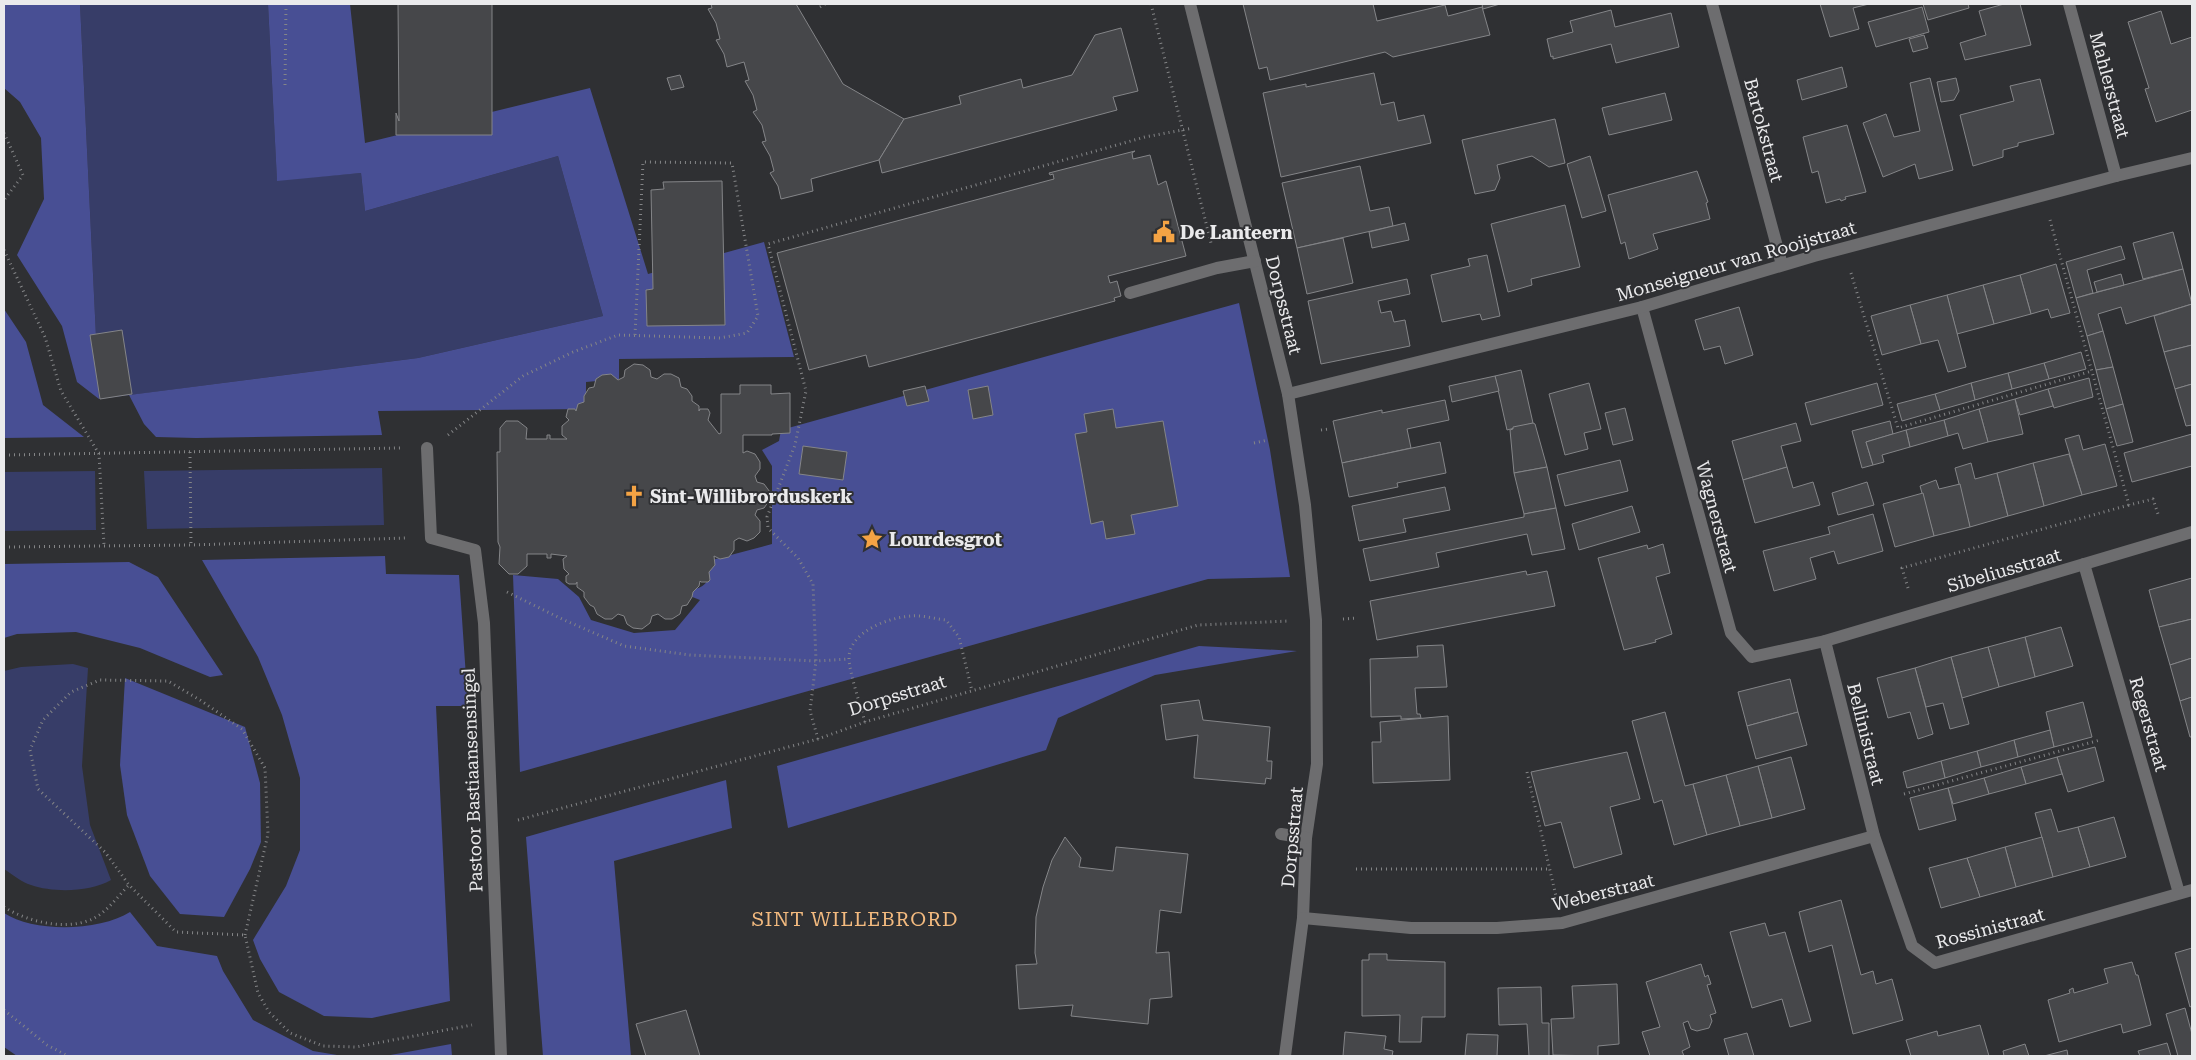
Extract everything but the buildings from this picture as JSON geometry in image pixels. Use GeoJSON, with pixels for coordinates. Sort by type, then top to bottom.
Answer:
{"type":"FeatureCollection","features":[{"type":"Feature","properties":{"kind":"street","name":"Dorpsstraat"},"geometry":{"type":"LineString","coordinates":[[1190,4],[1288,394],[1305,505],[1316,620],[1317,764],[1306,838],[1303,918],[1285,1056]]}},
{"type":"Feature","properties":{"kind":"street","name":"Bartokstraat"},"geometry":{"type":"LineString","coordinates":[[1712,4],[1782,265]]}},
{"type":"Feature","properties":{"kind":"street","name":"Mahlerstraat"},"geometry":{"type":"LineString","coordinates":[[2070,4],[2116,176]]}},
{"type":"Feature","properties":{"kind":"street","name":"Monseigneur van Rooijstraat"},"geometry":{"type":"LineString","coordinates":[[1288,394],[1642,307],[1843,248],[2116,176],[2192,158]]}},
{"type":"Feature","properties":{"kind":"street"},"geometry":{"type":"LineString","coordinates":[[1130,293],[1217,268],[1255,261]]}},
{"type":"Feature","properties":{"kind":"street","name":"Wagnerstraat"},"geometry":{"type":"LineString","coordinates":[[1642,307],[1731,633],[1752,657],[1825,641]]}},
{"type":"Feature","properties":{"kind":"street"},"geometry":{"type":"LineString","coordinates":[[427,448],[431,538]]}},
{"type":"Feature","properties":{"kind":"street","name":"Sibeliusstraat"},"geometry":{"type":"LineString","coordinates":[[1825,641],[2192,532]]}},
{"type":"Feature","properties":{"kind":"street","name":"Pastoor Bastiaansensingel"},"geometry":{"type":"LineString","coordinates":[[431,538],[475,550],[479,578],[484,623],[501,1056]]}},
{"type":"Feature","properties":{"kind":"street","name":"Regerstraat"},"geometry":{"type":"LineString","coordinates":[[2084,564],[2186,892]]}},
{"type":"Feature","properties":{"kind":"street","name":"Bellinistraat"},"geometry":{"type":"LineString","coordinates":[[1825,641],[1874,836]]}},
{"type":"Feature","properties":{"kind":"street"},"geometry":{"type":"LineString","coordinates":[[1281,834],[1306,838]]}},
{"type":"Feature","properties":{"kind":"street","name":"Rossinistraat"},"geometry":{"type":"LineString","coordinates":[[1874,836],[1912,946],[1934,963],[2186,892]]}},
{"type":"Feature","properties":{"kind":"street","name":"Weberstraat"},"geometry":{"type":"LineString","coordinates":[[1303,918],[1411,928],[1497,928],[1562,923],[1874,836]]}},
{"type":"Feature","properties":{"kind":"path"},"geometry":{"type":"LineString","coordinates":[[285,85],[286,4]]}},
{"type":"Feature","properties":{"kind":"path"},"geometry":{"type":"LineString","coordinates":[[820,7],[825,4]]}},
{"type":"Feature","properties":{"kind":"path"},"geometry":{"type":"LineString","coordinates":[[1151,4],[1217,268]]}},
{"type":"Feature","properties":{"kind":"path"},"geometry":{"type":"LineString","coordinates":[[818,738],[810,711],[816,661],[813,584],[798,558],[768,528],[767,517],[795,445],[806,391],[768,244],[1146,137],[1220,123]]}},
{"type":"Feature","properties":{"kind":"path"},"geometry":{"type":"LineString","coordinates":[[4,133],[23,175],[4,200]]}},
{"type":"Feature","properties":{"kind":"path"},"geometry":{"type":"LineString","coordinates":[[4,455],[427,448],[449,434],[523,376],[573,352],[618,335],[720,338],[746,333],[758,316],[732,163],[643,162],[635,335]]}},
{"type":"Feature","properties":{"kind":"path"},"geometry":{"type":"LineString","coordinates":[[2044,196],[2129,505]]}},
{"type":"Feature","properties":{"kind":"path"},"geometry":{"type":"LineString","coordinates":[[1843,248],[1898,428],[2092,371]]}},
{"type":"Feature","properties":{"kind":"path"},"geometry":{"type":"LineString","coordinates":[[4,250],[46,337],[61,391],[99,454],[104,545]]}},
{"type":"Feature","properties":{"kind":"path"},"geometry":{"type":"LineString","coordinates":[[190,452],[191,545]]}},
{"type":"Feature","properties":{"kind":"path"},"geometry":{"type":"LineString","coordinates":[[1916,614],[1902,568],[2154,499],[2166,540]]}},
{"type":"Feature","properties":{"kind":"path"},"geometry":{"type":"LineString","coordinates":[[4,547],[191,545],[431,538]]}},
{"type":"Feature","properties":{"kind":"path"},"geometry":{"type":"LineString","coordinates":[[479,578],[564,620],[624,646],[690,655],[816,661],[849,658]]}},
{"type":"Feature","properties":{"kind":"path"},"geometry":{"type":"LineString","coordinates":[[865,722],[849,658],[852,644],[866,631],[888,621],[912,616],[946,620],[959,637],[972,691]]}},
{"type":"Feature","properties":{"kind":"path","name":"Dorpsstraat"},"geometry":{"type":"LineString","coordinates":[[491,828],[818,738],[865,722],[1198,625],[1358,618]]}},
{"type":"Feature","properties":{"kind":"path"},"geometry":{"type":"LineString","coordinates":[[244,935],[176,932],[129,885],[106,852],[38,789],[30,750],[43,720],[71,692],[100,680],[168,681],[200,700],[242,730],[265,768],[268,834],[244,935],[258,994],[269,1012],[290,1032],[323,1046],[356,1048],[439,1030],[500,1021]]}},
{"type":"Feature","properties":{"kind":"path"},"geometry":{"type":"LineString","coordinates":[[1904,794],[2100,740]]}},
{"type":"Feature","properties":{"kind":"path"},"geometry":{"type":"LineString","coordinates":[[1527,772],[1562,923]]}},
{"type":"Feature","properties":{"kind":"path"},"geometry":{"type":"LineString","coordinates":[[1356,869],[1550,869]]}},
{"type":"Feature","properties":{"kind":"path"},"geometry":{"type":"LineString","coordinates":[[4,907],[18,916],[36,922],[58,924],[84,923],[102,914],[129,885]]}},
{"type":"Feature","properties":{"kind":"path"},"geometry":{"type":"LineString","coordinates":[[4,1010],[47,1045],[68,1056]]}},
{"type":"Feature","properties":{"kind":"shaded area"},"geometry":{"type":"Polygon","coordinates":[[[4,4],[80,4],[99,399],[77,382],[62,326],[17,255],[44,199],[41,138],[20,102],[4,88],[4,4]]]}},
{"type":"Feature","properties":{"kind":"shaded area"},"geometry":{"type":"Polygon","coordinates":[[[80,4],[268,4],[277,180],[361,173],[365,211],[558,156],[603,316],[418,358],[99,399],[80,4]]]}},
{"type":"Feature","properties":{"kind":"shaded area"},"geometry":{"type":"Polygon","coordinates":[[[268,4],[350,4],[365,143],[590,88],[648,274],[764,242],[794,357],[619,359],[619,379],[586,382],[586,409],[378,411],[382,435],[156,437],[144,424],[129,395],[418,358],[603,316],[558,156],[365,211],[361,173],[277,181],[268,4]]]}},
{"type":"Feature","properties":{"kind":"shaded area"},"geometry":{"type":"Polygon","coordinates":[[[1239,303],[1270,450],[1290,577],[1208,579],[520,772],[513,575],[558,579],[579,597],[591,620],[634,633],[675,630],[700,600],[682,593],[705,584],[709,576],[708,561],[772,544],[772,466],[762,450],[779,441],[781,430],[1239,303]]]}},
{"type":"Feature","properties":{"kind":"shaded area"},"geometry":{"type":"Polygon","coordinates":[[[4,309],[26,342],[43,405],[84,437],[4,438],[4,309]]]}},
{"type":"Feature","properties":{"kind":"shaded area"},"geometry":{"type":"Polygon","coordinates":[[[382,468],[384,525],[147,529],[144,471],[382,468]]]}},
{"type":"Feature","properties":{"kind":"shaded area"},"geometry":{"type":"Polygon","coordinates":[[[95,471],[96,530],[4,531],[4,472],[95,471]]]}},
{"type":"Feature","properties":{"kind":"shaded area"},"geometry":{"type":"Polygon","coordinates":[[[385,556],[386,574],[459,575],[468,706],[436,706],[450,1001],[372,1018],[324,1016],[279,992],[260,959],[253,940],[286,886],[300,850],[300,778],[282,715],[258,657],[202,560],[385,556]]]}},
{"type":"Feature","properties":{"kind":"shaded area"},"geometry":{"type":"Polygon","coordinates":[[[129,562],[158,577],[223,675],[210,677],[140,648],[76,632],[17,634],[4,638],[4,564],[129,562]]]}},
{"type":"Feature","properties":{"kind":"shaded area"},"geometry":{"type":"Polygon","coordinates":[[[1199,646],[1297,651],[1155,675],[1058,718],[1046,750],[788,828],[777,766],[1199,646]]]}},
{"type":"Feature","properties":{"kind":"shaded area"},"geometry":{"type":"Polygon","coordinates":[[[73,664],[88,668],[82,766],[90,825],[111,880],[83,889],[61,890],[40,888],[27,884],[4,869],[4,671],[21,667],[73,664]]]}},
{"type":"Feature","properties":{"kind":"shaded area"},"geometry":{"type":"Polygon","coordinates":[[[125,678],[245,727],[260,783],[261,842],[250,869],[224,917],[180,914],[150,876],[127,815],[120,765],[125,678]]]}},
{"type":"Feature","properties":{"kind":"shaded area"},"geometry":{"type":"Polygon","coordinates":[[[726,780],[732,828],[614,861],[631,1056],[543,1056],[526,837],[726,780]]]}},
{"type":"Feature","properties":{"kind":"shaded area"},"geometry":{"type":"Polygon","coordinates":[[[130,912],[157,946],[217,956],[223,971],[253,1020],[313,1051],[343,1056],[17,1056],[4,1047],[4,913],[32,924],[67,927],[102,923],[130,912]]]}},
{"type":"Feature","properties":{"kind":"shaded area"},"geometry":{"type":"Polygon","coordinates":[[[451,1044],[452,1056],[385,1056],[451,1044]]]}},
{"type":"Feature","properties":{"kind":"place","name":"De Lanteern"},"geometry":{"type":"Point","coordinates":[1164,232]}},
{"type":"Feature","properties":{"kind":"place","name":"Sint-Willibrorduskerk"},"geometry":{"type":"Point","coordinates":[634,496]}},
{"type":"Feature","properties":{"kind":"place","name":"Lourdesgrot"},"geometry":{"type":"Point","coordinates":[872,539]}},
{"type":"Feature","properties":{"kind":"district","name":"SINT WILLEBRORD"},"geometry":{"type":"Point","coordinates":[855,919]}}]}
